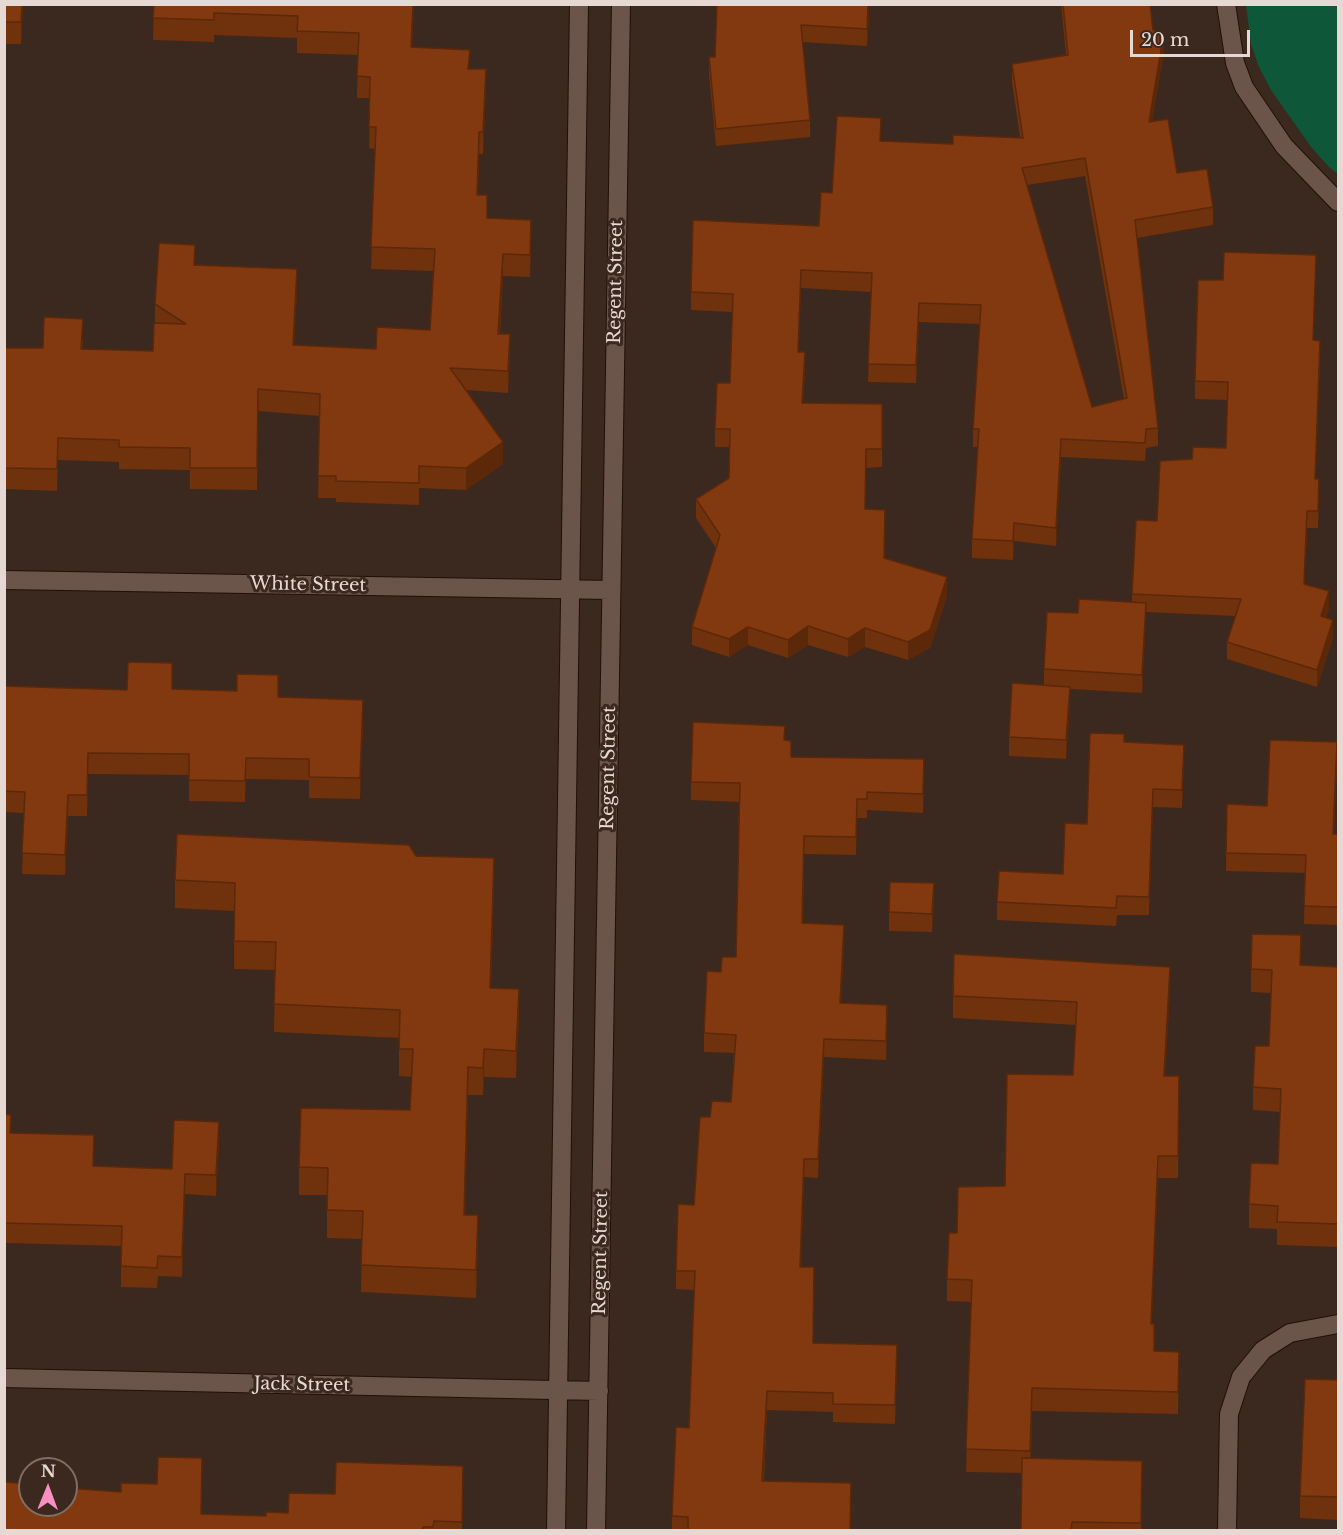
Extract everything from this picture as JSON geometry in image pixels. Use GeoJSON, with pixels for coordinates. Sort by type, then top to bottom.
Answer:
{"type":"FeatureCollection","features":[{"type":"Feature","properties":{"kind":"street"},"geometry":{"type":"LineString","coordinates":[[556,1530],[579,4]]}},
{"type":"Feature","properties":{"kind":"street","name":"Regent Street"},"geometry":{"type":"LineString","coordinates":[[596,1530],[621,4]]}},
{"type":"Feature","properties":{"kind":"street"},"geometry":{"type":"LineString","coordinates":[[1226,4],[1235,63],[1244,87],[1284,146],[1338,202]]}},
{"type":"Feature","properties":{"kind":"street","name":"White Street"},"geometry":{"type":"LineString","coordinates":[[4,580],[611,590]]}},
{"type":"Feature","properties":{"kind":"street"},"geometry":{"type":"LineString","coordinates":[[1227,1530],[1229,1414],[1241,1377],[1263,1350],[1290,1333],[1338,1324]]}},
{"type":"Feature","properties":{"kind":"street","name":"Jack Street"},"geometry":{"type":"LineString","coordinates":[[4,1378],[599,1391]]}},
{"type":"Feature","properties":{"kind":"green space"},"geometry":{"type":"Polygon","coordinates":[[[1246,5],[1338,5],[1338,174],[1311,147],[1271,90],[1259,67],[1251,44],[1246,5]]]}},
{"type":"Feature","properties":{"kind":"building"},"geometry":{"type":"Polygon","coordinates":[[[4,4],[22,4],[21,22],[4,22],[4,4]]]}},
{"type":"Feature","properties":{"kind":"building"},"geometry":{"type":"Polygon","coordinates":[[[154,4],[413,4],[411,47],[470,50],[468,69],[486,69],[483,132],[479,132],[477,195],[487,195],[487,218],[531,220],[530,255],[503,254],[498,334],[510,334],[508,371],[450,368],[503,442],[466,468],[419,466],[419,483],[336,481],[336,476],[318,476],[320,394],[258,389],[257,468],[190,468],[190,448],[119,447],[119,440],[58,438],[57,469],[4,468],[4,348],[43,348],[44,317],[83,319],[81,349],[153,351],[154,323],[186,324],[155,304],[159,243],[195,245],[194,265],[297,269],[293,345],[376,349],[377,327],[430,330],[435,249],[371,247],[376,127],[369,127],[370,77],[357,76],[359,33],[297,31],[298,16],[214,13],[214,20],[153,18],[154,4]]]}},
{"type":"Feature","properties":{"kind":"building"},"geometry":{"type":"Polygon","coordinates":[[[717,4],[868,4],[867,29],[801,25],[810,120],[716,129],[709,57],[715,57],[717,4]]]}},
{"type":"Feature","properties":{"kind":"building"},"geometry":{"type":"Polygon","coordinates":[[[1063,4],[1150,4],[1153,30],[1164,32],[1149,122],[1168,119],[1177,173],[1207,169],[1213,207],[1135,220],[1158,428],[1146,429],[1145,443],[1061,439],[1056,528],[1014,523],[1013,541],[972,539],[979,429],[973,429],[981,305],[919,303],[916,365],[868,364],[872,273],[801,270],[798,352],[805,352],[802,403],[882,404],[882,449],[866,449],[865,509],[885,510],[884,558],[947,577],[930,630],[908,642],[865,628],[848,639],[808,626],[788,640],[748,627],[729,639],[692,627],[720,535],[696,499],[729,478],[730,429],[715,429],[717,383],[730,383],[733,294],[691,292],[693,220],[819,226],[821,192],[832,193],[837,116],[881,118],[880,141],[953,144],[953,135],[1023,138],[1012,64],[1068,55],[1063,4]],[[1085,158],[1022,168],[1092,407],[1127,398],[1085,158]]]}},
{"type":"Feature","properties":{"kind":"building"},"geometry":{"type":"Polygon","coordinates":[[[1224,252],[1316,255],[1313,340],[1320,341],[1315,479],[1319,479],[1318,511],[1307,511],[1304,584],[1329,591],[1321,616],[1333,620],[1317,670],[1227,642],[1241,599],[1132,594],[1136,520],[1157,521],[1160,461],[1192,459],[1193,447],[1226,448],[1228,382],[1195,381],[1198,280],[1223,280],[1224,252]]]}},
{"type":"Feature","properties":{"kind":"building"},"geometry":{"type":"Polygon","coordinates":[[[1079,599],[1146,603],[1142,675],[1044,669],[1047,612],[1078,613],[1079,599]]]}},
{"type":"Feature","properties":{"kind":"building"},"geometry":{"type":"Polygon","coordinates":[[[128,662],[172,663],[172,689],[237,691],[237,674],[278,675],[278,697],[363,700],[360,778],[309,777],[309,759],[246,758],[245,781],[189,780],[189,754],[88,753],[87,795],[68,795],[65,855],[22,853],[25,792],[4,791],[4,686],[127,690],[128,662]]]}},
{"type":"Feature","properties":{"kind":"building"},"geometry":{"type":"Polygon","coordinates":[[[1012,683],[1070,687],[1066,740],[1009,737],[1012,683]]]}},
{"type":"Feature","properties":{"kind":"building"},"geometry":{"type":"Polygon","coordinates":[[[693,722],[785,726],[784,740],[791,741],[791,757],[924,759],[923,794],[867,792],[867,799],[857,799],[856,837],[804,836],[802,923],[844,925],[840,1003],[887,1005],[886,1041],[824,1039],[818,1159],[804,1159],[800,1267],[814,1267],[813,1343],[897,1345],[895,1405],[833,1404],[833,1393],[767,1391],[762,1481],[851,1483],[850,1530],[688,1530],[688,1517],[672,1516],[676,1427],[689,1428],[695,1271],[676,1271],[678,1204],[694,1205],[700,1117],[710,1117],[712,1101],[731,1102],[736,1035],[704,1033],[707,971],[721,972],[722,957],[736,957],[740,783],[691,782],[693,722]]]}},
{"type":"Feature","properties":{"kind":"building"},"geometry":{"type":"Polygon","coordinates":[[[1090,733],[1124,734],[1124,742],[1184,745],[1182,790],[1153,789],[1149,897],[1117,896],[1116,908],[997,902],[999,871],[1063,874],[1065,823],[1087,824],[1090,733]]]}},
{"type":"Feature","properties":{"kind":"building"},"geometry":{"type":"Polygon","coordinates":[[[1270,740],[1337,742],[1333,834],[1338,834],[1338,907],[1304,906],[1306,855],[1226,853],[1227,804],[1267,806],[1270,740]]]}},
{"type":"Feature","properties":{"kind":"building"},"geometry":{"type":"Polygon","coordinates":[[[177,834],[409,845],[416,856],[494,858],[490,988],[519,989],[516,1051],[484,1049],[483,1068],[468,1067],[464,1215],[478,1215],[476,1270],[361,1265],[363,1211],[327,1210],[328,1168],[299,1167],[301,1108],[410,1110],[413,1049],[399,1049],[400,1010],[274,1004],[276,942],[234,941],[235,883],[175,880],[177,834]]]}},
{"type":"Feature","properties":{"kind":"building"},"geometry":{"type":"Polygon","coordinates":[[[890,882],[934,883],[932,914],[889,912],[890,882]]]}},
{"type":"Feature","properties":{"kind":"building"},"geometry":{"type":"Polygon","coordinates":[[[1252,934],[1301,935],[1300,965],[1338,967],[1338,1224],[1277,1222],[1278,1206],[1249,1204],[1251,1163],[1278,1164],[1281,1089],[1253,1087],[1255,1046],[1269,1046],[1272,970],[1251,969],[1252,934]]]}},
{"type":"Feature","properties":{"kind":"building"},"geometry":{"type":"Polygon","coordinates":[[[954,954],[1170,967],[1164,1076],[1179,1076],[1178,1156],[1158,1156],[1151,1324],[1154,1324],[1154,1351],[1179,1352],[1178,1392],[1032,1388],[1030,1451],[966,1449],[972,1280],[947,1279],[949,1233],[957,1233],[958,1187],[1005,1186],[1007,1074],[1073,1075],[1077,1002],[953,996],[954,954]]]}},
{"type":"Feature","properties":{"kind":"building"},"geometry":{"type":"Polygon","coordinates":[[[4,1114],[11,1115],[10,1133],[94,1135],[93,1166],[172,1169],[174,1120],[219,1122],[216,1175],[185,1174],[182,1257],[158,1256],[157,1268],[121,1266],[122,1226],[4,1223],[4,1114]]]}},
{"type":"Feature","properties":{"kind":"building"},"geometry":{"type":"Polygon","coordinates":[[[1338,1370],[1338,1497],[1300,1496],[1305,1379],[1337,1380],[1338,1370]]]}},
{"type":"Feature","properties":{"kind":"building"},"geometry":{"type":"Polygon","coordinates":[[[158,1457],[202,1458],[201,1514],[266,1516],[266,1512],[288,1513],[289,1493],[335,1494],[336,1462],[463,1466],[462,1522],[434,1521],[433,1527],[423,1527],[423,1530],[4,1530],[4,1482],[18,1483],[18,1517],[78,1517],[78,1489],[121,1492],[121,1483],[157,1484],[158,1457]]]}},
{"type":"Feature","properties":{"kind":"building"},"geometry":{"type":"Polygon","coordinates":[[[1022,1458],[1142,1461],[1141,1523],[1072,1522],[1071,1530],[1021,1530],[1022,1458]]]}}]}
